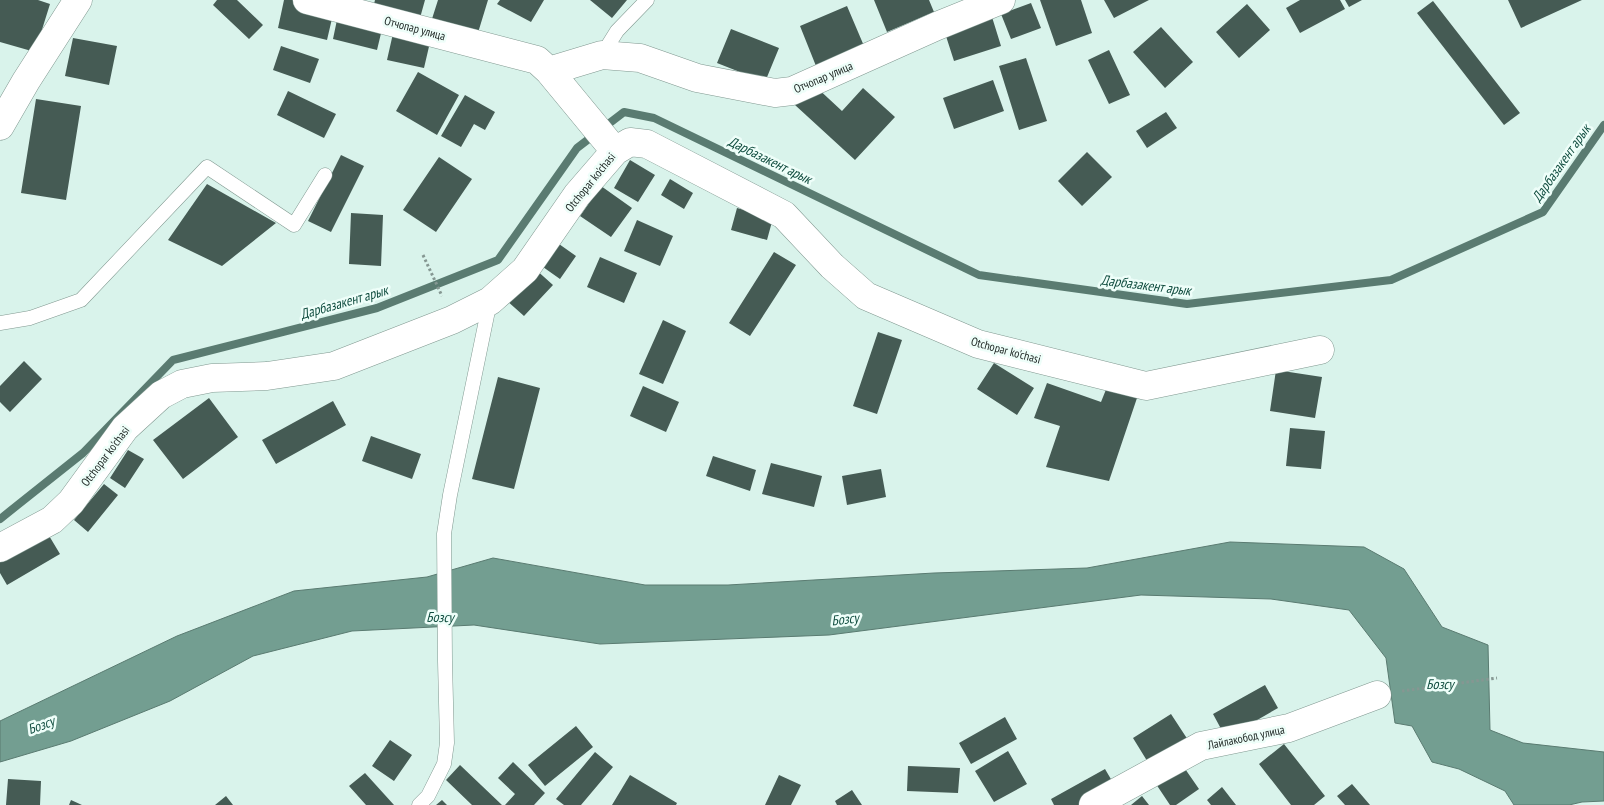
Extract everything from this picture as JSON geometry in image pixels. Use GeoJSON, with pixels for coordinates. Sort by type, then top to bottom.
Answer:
{"type":"FeatureCollection","features":[{"type":"Feature","properties":{"kind":"street"},"geometry":{"type":"LineString","coordinates":[[0,126],[26,81],[78,0]]}},
{"type":"Feature","properties":{"kind":"street","name":"Отчопар улица"},"geometry":{"type":"LineString","coordinates":[[306,0],[537,60],[549,71],[615,151]]}},
{"type":"Feature","properties":{"kind":"street","name":"Отчопар улица"},"geometry":{"type":"LineString","coordinates":[[549,71],[602,55],[640,58],[697,78],[775,94],[792,91],[937,26],[1001,0]]}},
{"type":"Feature","properties":{"kind":"street","name":"Otchopar ko'chasi"},"geometry":{"type":"LineString","coordinates":[[0,548],[52,520],[71,502],[124,428],[161,395],[182,384],[212,378],[267,376],[334,366],[452,320],[490,301],[525,270],[577,195],[615,151],[630,142],[647,144],[784,215],[832,266],[866,296],[978,344],[1146,386],[1320,350]]}},
{"type":"Feature","properties":{"kind":"street","name":"Лайлакобод улица"},"geometry":{"type":"LineString","coordinates":[[1094,805],[1201,746],[1289,728],[1377,695]]}},
{"type":"Feature","properties":{"kind":"lane"},"geometry":{"type":"LineString","coordinates":[[602,55],[617,31],[647,0]]}},
{"type":"Feature","properties":{"kind":"lane"},"geometry":{"type":"LineString","coordinates":[[0,323],[30,318],[81,300],[207,167],[294,225],[325,175]]}},
{"type":"Feature","properties":{"kind":"lane"},"geometry":{"type":"LineString","coordinates":[[419,805],[428,796],[444,764],[447,743],[444,661],[444,534],[450,495],[490,301]]}},
{"type":"Feature","properties":{"kind":"path"},"geometry":{"type":"LineString","coordinates":[[424,255],[452,320]]}},
{"type":"Feature","properties":{"kind":"path"},"geometry":{"type":"LineString","coordinates":[[1377,695],[1497,678]]}},
{"type":"Feature","properties":{"kind":"water","name":"Бозсу"},"geometry":{"type":"Polygon","coordinates":[[[1230,542],[1364,547],[1404,569],[1442,627],[1488,645],[1490,730],[1523,743],[1604,752],[1604,801],[1582,802],[1569,805],[1514,805],[1505,791],[1459,769],[1432,762],[1412,726],[1395,723],[1386,658],[1349,610],[1271,599],[1141,595],[829,635],[600,644],[474,625],[352,631],[253,656],[170,701],[71,741],[0,762],[0,721],[177,636],[294,591],[427,577],[493,558],[645,585],[728,585],[934,573],[1087,568],[1230,542]]]}},
{"type":"Feature","properties":{"kind":"building"},"geometry":{"type":"Polygon","coordinates":[[[0,0],[38,0],[50,4],[35,52],[0,42],[0,0]]]}},
{"type":"Feature","properties":{"kind":"building"},"geometry":{"type":"Polygon","coordinates":[[[217,0],[237,0],[263,25],[249,39],[213,5],[217,0]]]}},
{"type":"Feature","properties":{"kind":"building"},"geometry":{"type":"Polygon","coordinates":[[[284,0],[292,0],[334,10],[327,40],[278,28],[284,0]]]}},
{"type":"Feature","properties":{"kind":"building"},"geometry":{"type":"Polygon","coordinates":[[[375,0],[425,0],[420,18],[374,4],[375,0]]]}},
{"type":"Feature","properties":{"kind":"building"},"geometry":{"type":"Polygon","coordinates":[[[438,0],[488,0],[477,36],[431,22],[438,0]]]}},
{"type":"Feature","properties":{"kind":"building"},"geometry":{"type":"Polygon","coordinates":[[[500,0],[544,0],[531,22],[497,4],[500,0]]]}},
{"type":"Feature","properties":{"kind":"building"},"geometry":{"type":"Polygon","coordinates":[[[590,0],[627,0],[612,18],[590,0]]]}},
{"type":"Feature","properties":{"kind":"building"},"geometry":{"type":"Polygon","coordinates":[[[874,0],[929,0],[934,12],[887,32],[874,0]]]}},
{"type":"Feature","properties":{"kind":"building"},"geometry":{"type":"Polygon","coordinates":[[[1040,0],[1081,0],[1092,33],[1056,46],[1040,0]]]}},
{"type":"Feature","properties":{"kind":"building"},"geometry":{"type":"Polygon","coordinates":[[[1104,0],[1149,0],[1114,18],[1104,0]]]}},
{"type":"Feature","properties":{"kind":"building"},"geometry":{"type":"Polygon","coordinates":[[[1300,0],[1340,0],[1345,9],[1300,33],[1286,8],[1300,0]]]}},
{"type":"Feature","properties":{"kind":"building"},"geometry":{"type":"Polygon","coordinates":[[[1345,0],[1362,0],[1349,7],[1345,0]]]}},
{"type":"Feature","properties":{"kind":"building"},"geometry":{"type":"Polygon","coordinates":[[[1508,0],[1582,0],[1521,28],[1508,0]]]}},
{"type":"Feature","properties":{"kind":"building"},"geometry":{"type":"Polygon","coordinates":[[[1433,1],[1520,113],[1504,125],[1417,13],[1433,1]]]}},
{"type":"Feature","properties":{"kind":"building"},"geometry":{"type":"Polygon","coordinates":[[[1031,3],[1041,28],[1011,39],[1001,14],[1031,3]]]}},
{"type":"Feature","properties":{"kind":"building"},"geometry":{"type":"Polygon","coordinates":[[[1247,4],[1270,30],[1239,58],[1216,32],[1247,4]]]}},
{"type":"Feature","properties":{"kind":"building"},"geometry":{"type":"Polygon","coordinates":[[[847,6],[864,46],[816,66],[800,26],[847,6]]]}},
{"type":"Feature","properties":{"kind":"building"},"geometry":{"type":"Polygon","coordinates":[[[338,15],[383,25],[377,50],[333,39],[338,15]]]}},
{"type":"Feature","properties":{"kind":"building"},"geometry":{"type":"Polygon","coordinates":[[[992,17],[1001,46],[954,61],[945,33],[992,17]]]}},
{"type":"Feature","properties":{"kind":"building"},"geometry":{"type":"Polygon","coordinates":[[[1161,27],[1193,62],[1165,88],[1133,52],[1161,27]]]}},
{"type":"Feature","properties":{"kind":"building"},"geometry":{"type":"Polygon","coordinates":[[[394,29],[431,38],[424,68],[387,60],[394,29]]]}},
{"type":"Feature","properties":{"kind":"building"},"geometry":{"type":"Polygon","coordinates":[[[731,29],[779,48],[765,82],[717,63],[731,29]]]}},
{"type":"Feature","properties":{"kind":"building"},"geometry":{"type":"Polygon","coordinates":[[[73,38],[117,46],[109,85],[65,76],[73,38]]]}},
{"type":"Feature","properties":{"kind":"building"},"geometry":{"type":"Polygon","coordinates":[[[281,46],[319,59],[310,83],[273,70],[281,46]]]}},
{"type":"Feature","properties":{"kind":"building"},"geometry":{"type":"Polygon","coordinates":[[[1109,50],[1130,95],[1109,104],[1088,60],[1109,50]]]}},
{"type":"Feature","properties":{"kind":"building"},"geometry":{"type":"Polygon","coordinates":[[[1026,58],[1047,121],[1019,130],[999,66],[1026,58]]]}},
{"type":"Feature","properties":{"kind":"building"},"geometry":{"type":"Polygon","coordinates":[[[418,72],[459,95],[437,135],[396,111],[418,72]]]}},
{"type":"Feature","properties":{"kind":"building"},"geometry":{"type":"Polygon","coordinates":[[[993,80],[1004,111],[954,129],[943,98],[993,80]]]}},
{"type":"Feature","properties":{"kind":"building"},"geometry":{"type":"Polygon","coordinates":[[[814,85],[842,111],[863,88],[895,117],[855,160],[795,105],[814,85]]]}},
{"type":"Feature","properties":{"kind":"building"},"geometry":{"type":"Polygon","coordinates":[[[288,91],[336,114],[324,138],[277,115],[288,91]]]}},
{"type":"Feature","properties":{"kind":"building"},"geometry":{"type":"Polygon","coordinates":[[[465,95],[495,112],[485,130],[474,124],[461,147],[441,136],[465,95]]]}},
{"type":"Feature","properties":{"kind":"building"},"geometry":{"type":"Polygon","coordinates":[[[36,99],[81,106],[66,200],[21,193],[36,99]]]}},
{"type":"Feature","properties":{"kind":"building"},"geometry":{"type":"Polygon","coordinates":[[[1166,112],[1177,128],[1147,148],[1136,131],[1166,112]]]}},
{"type":"Feature","properties":{"kind":"building"},"geometry":{"type":"Polygon","coordinates":[[[1087,152],[1112,177],[1082,206],[1058,181],[1087,152]]]}},
{"type":"Feature","properties":{"kind":"building"},"geometry":{"type":"Polygon","coordinates":[[[341,155],[364,166],[331,232],[308,221],[341,155]]]}},
{"type":"Feature","properties":{"kind":"building"},"geometry":{"type":"Polygon","coordinates":[[[439,157],[472,179],[436,232],[403,210],[439,157]]]}},
{"type":"Feature","properties":{"kind":"building"},"geometry":{"type":"Polygon","coordinates":[[[630,160],[655,175],[638,202],[614,188],[630,160]]]}},
{"type":"Feature","properties":{"kind":"building"},"geometry":{"type":"Polygon","coordinates":[[[670,179],[693,193],[684,209],[661,195],[670,179]]]}},
{"type":"Feature","properties":{"kind":"building"},"geometry":{"type":"Polygon","coordinates":[[[207,184],[276,223],[222,266],[168,240],[207,184]]]}},
{"type":"Feature","properties":{"kind":"building"},"geometry":{"type":"Polygon","coordinates":[[[601,186],[632,208],[611,237],[580,216],[601,186]]]}},
{"type":"Feature","properties":{"kind":"building"},"geometry":{"type":"Polygon","coordinates":[[[737,208],[773,218],[767,240],[731,230],[737,208]]]}},
{"type":"Feature","properties":{"kind":"building"},"geometry":{"type":"Polygon","coordinates":[[[351,213],[383,215],[381,266],[349,264],[351,213]]]}},
{"type":"Feature","properties":{"kind":"building"},"geometry":{"type":"Polygon","coordinates":[[[637,220],[673,236],[660,266],[624,251],[637,220]]]}},
{"type":"Feature","properties":{"kind":"building"},"geometry":{"type":"Polygon","coordinates":[[[559,244],[576,256],[560,279],[543,267],[559,244]]]}},
{"type":"Feature","properties":{"kind":"building"},"geometry":{"type":"Polygon","coordinates":[[[774,252],[796,265],[750,336],[729,323],[774,252]]]}},
{"type":"Feature","properties":{"kind":"building"},"geometry":{"type":"Polygon","coordinates":[[[600,257],[637,273],[624,303],[587,287],[600,257]]]}},
{"type":"Feature","properties":{"kind":"building"},"geometry":{"type":"Polygon","coordinates":[[[534,268],[553,285],[524,316],[506,300],[534,268]]]}},
{"type":"Feature","properties":{"kind":"building"},"geometry":{"type":"Polygon","coordinates":[[[663,320],[686,331],[663,384],[639,374],[663,320]]]}},
{"type":"Feature","properties":{"kind":"building"},"geometry":{"type":"Polygon","coordinates":[[[878,332],[902,340],[877,414],[853,406],[878,332]]]}},
{"type":"Feature","properties":{"kind":"building"},"geometry":{"type":"Polygon","coordinates":[[[24,361],[42,379],[10,412],[0,402],[0,386],[24,361]]]}},
{"type":"Feature","properties":{"kind":"building"},"geometry":{"type":"Polygon","coordinates":[[[994,363],[1034,388],[1017,415],[977,389],[994,363]]]}},
{"type":"Feature","properties":{"kind":"building"},"geometry":{"type":"Polygon","coordinates":[[[1276,370],[1322,377],[1315,418],[1270,411],[1276,370]]]}},
{"type":"Feature","properties":{"kind":"building"},"geometry":{"type":"Polygon","coordinates":[[[498,377],[540,388],[514,489],[472,479],[498,377]]]}},
{"type":"Feature","properties":{"kind":"building"},"geometry":{"type":"Polygon","coordinates":[[[1047,383],[1101,402],[1107,387],[1137,398],[1109,481],[1046,467],[1060,426],[1034,418],[1047,383]]]}},
{"type":"Feature","properties":{"kind":"building"},"geometry":{"type":"Polygon","coordinates":[[[643,386],[679,402],[666,432],[630,416],[643,386]]]}},
{"type":"Feature","properties":{"kind":"building"},"geometry":{"type":"Polygon","coordinates":[[[209,398],[238,437],[183,479],[153,440],[209,398]]]}},
{"type":"Feature","properties":{"kind":"building"},"geometry":{"type":"Polygon","coordinates":[[[333,401],[346,425],[276,464],[262,440],[333,401]]]}},
{"type":"Feature","properties":{"kind":"building"},"geometry":{"type":"Polygon","coordinates":[[[1290,428],[1325,431],[1321,469],[1286,466],[1290,428]]]}},
{"type":"Feature","properties":{"kind":"building"},"geometry":{"type":"Polygon","coordinates":[[[371,436],[421,454],[412,479],[362,461],[371,436]]]}},
{"type":"Feature","properties":{"kind":"building"},"geometry":{"type":"Polygon","coordinates":[[[128,450],[144,459],[125,488],[110,478],[128,450]]]}},
{"type":"Feature","properties":{"kind":"building"},"geometry":{"type":"Polygon","coordinates":[[[713,456],[756,470],[750,491],[706,476],[713,456]]]}},
{"type":"Feature","properties":{"kind":"building"},"geometry":{"type":"Polygon","coordinates":[[[771,463],[822,476],[814,507],[762,494],[771,463]]]}},
{"type":"Feature","properties":{"kind":"building"},"geometry":{"type":"Polygon","coordinates":[[[881,469],[886,497],[847,505],[842,476],[881,469]]]}},
{"type":"Feature","properties":{"kind":"building"},"geometry":{"type":"Polygon","coordinates":[[[104,484],[118,495],[88,532],[74,520],[104,484]]]}},
{"type":"Feature","properties":{"kind":"building"},"geometry":{"type":"Polygon","coordinates":[[[48,534],[60,554],[7,585],[0,573],[0,562],[48,534]]]}},
{"type":"Feature","properties":{"kind":"building"},"geometry":{"type":"Polygon","coordinates":[[[1265,685],[1278,708],[1226,738],[1213,714],[1265,685]]]}},
{"type":"Feature","properties":{"kind":"building"},"geometry":{"type":"Polygon","coordinates":[[[1171,714],[1188,740],[1149,764],[1133,738],[1171,714]]]}},
{"type":"Feature","properties":{"kind":"building"},"geometry":{"type":"Polygon","coordinates":[[[1005,717],[1017,739],[971,764],[959,743],[1005,717]]]}},
{"type":"Feature","properties":{"kind":"building"},"geometry":{"type":"Polygon","coordinates":[[[576,726],[593,747],[545,786],[528,765],[576,726]]]}},
{"type":"Feature","properties":{"kind":"building"},"geometry":{"type":"Polygon","coordinates":[[[390,740],[412,755],[394,781],[372,766],[390,740]]]}},
{"type":"Feature","properties":{"kind":"building"},"geometry":{"type":"Polygon","coordinates":[[[1284,744],[1325,796],[1314,805],[1291,805],[1259,764],[1284,744]]]}},
{"type":"Feature","properties":{"kind":"building"},"geometry":{"type":"Polygon","coordinates":[[[1008,751],[1027,784],[994,802],[975,771],[1008,751]]]}},
{"type":"Feature","properties":{"kind":"building"},"geometry":{"type":"Polygon","coordinates":[[[595,752],[613,767],[581,805],[564,805],[556,799],[595,752]]]}},
{"type":"Feature","properties":{"kind":"building"},"geometry":{"type":"Polygon","coordinates":[[[513,762],[545,793],[534,805],[505,805],[515,794],[498,778],[513,762]]]}},
{"type":"Feature","properties":{"kind":"building"},"geometry":{"type":"Polygon","coordinates":[[[1181,763],[1199,789],[1176,805],[1170,805],[1154,781],[1181,763]]]}},
{"type":"Feature","properties":{"kind":"building"},"geometry":{"type":"Polygon","coordinates":[[[460,765],[502,805],[472,805],[446,780],[460,765]]]}},
{"type":"Feature","properties":{"kind":"building"},"geometry":{"type":"Polygon","coordinates":[[[908,766],[960,768],[958,793],[907,791],[908,766]]]}},
{"type":"Feature","properties":{"kind":"building"},"geometry":{"type":"Polygon","coordinates":[[[1105,769],[1115,786],[1081,805],[1054,805],[1051,799],[1105,769]]]}},
{"type":"Feature","properties":{"kind":"building"},"geometry":{"type":"Polygon","coordinates":[[[365,773],[394,805],[366,805],[349,786],[365,773]]]}},
{"type":"Feature","properties":{"kind":"building"},"geometry":{"type":"Polygon","coordinates":[[[630,775],[677,803],[676,805],[612,805],[630,775]]]}},
{"type":"Feature","properties":{"kind":"building"},"geometry":{"type":"Polygon","coordinates":[[[779,775],[801,785],[791,805],[765,805],[779,775]]]}},
{"type":"Feature","properties":{"kind":"building"},"geometry":{"type":"Polygon","coordinates":[[[8,779],[41,781],[40,805],[6,805],[8,779]]]}},
{"type":"Feature","properties":{"kind":"building"},"geometry":{"type":"Polygon","coordinates":[[[1352,784],[1370,805],[1345,805],[1337,796],[1352,784]]]}},
{"type":"Feature","properties":{"kind":"building"},"geometry":{"type":"Polygon","coordinates":[[[1222,787],[1236,805],[1211,805],[1207,800],[1222,787]]]}},
{"type":"Feature","properties":{"kind":"building"},"geometry":{"type":"Polygon","coordinates":[[[852,790],[862,805],[837,805],[835,801],[852,790]]]}},
{"type":"Feature","properties":{"kind":"building"},"geometry":{"type":"Polygon","coordinates":[[[226,796],[233,805],[215,805],[226,796]]]}},
{"type":"Feature","properties":{"kind":"building"},"geometry":{"type":"Polygon","coordinates":[[[1142,796],[1149,805],[1131,805],[1142,796]]]}},
{"type":"Feature","properties":{"kind":"building"},"geometry":{"type":"Polygon","coordinates":[[[71,800],[82,805],[69,805],[71,800]]]}},
{"type":"Feature","properties":{"kind":"building"},"geometry":{"type":"Polygon","coordinates":[[[442,800],[447,805],[436,805],[442,800]]]}},
{"type":"Feature","properties":{"kind":"waterway","name":"Дарбазакент арык"},"geometry":{"type":"LineString","coordinates":[[0,519],[83,453],[173,360],[377,308],[498,260],[577,148],[624,112],[654,118],[979,275],[1187,304],[1391,280],[1543,212],[1604,125]]}}]}
